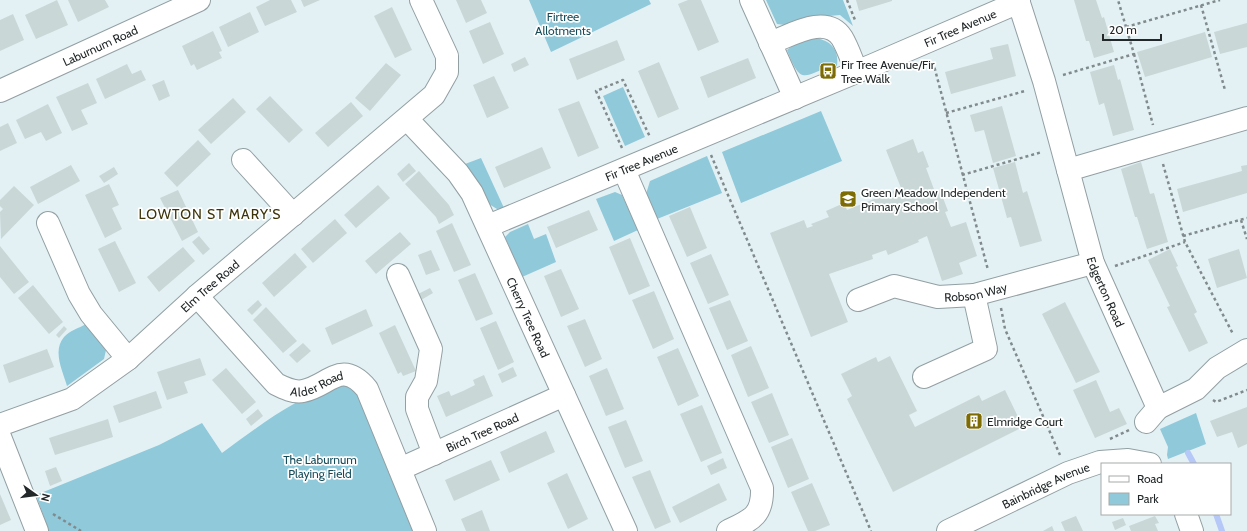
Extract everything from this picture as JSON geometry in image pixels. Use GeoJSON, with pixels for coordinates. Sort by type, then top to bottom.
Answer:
{"type":"FeatureCollection","features":[{"type":"Feature","properties":{"kind":"street","name":"Laburnum Road"},"geometry":{"type":"LineString","coordinates":[[0,91],[199,0]]}},
{"type":"Feature","properties":{"kind":"street","name":"Elm Tree Road"},"geometry":{"type":"LineString","coordinates":[[0,425],[72,399],[128,358],[197,296],[434,95],[448,72],[447,56],[420,0]]}},
{"type":"Feature","properties":{"kind":"street"},"geometry":{"type":"LineString","coordinates":[[751,0],[795,98]]}},
{"type":"Feature","properties":{"kind":"street","name":"Fir Tree Avenue"},"geometry":{"type":"LineString","coordinates":[[488,226],[928,42],[1018,1]]}},
{"type":"Feature","properties":{"kind":"street","name":"Edgerton Road"},"geometry":{"type":"LineString","coordinates":[[1018,1],[1044,83],[1095,268],[1152,415],[1196,388],[1217,368],[1245,351]]}},
{"type":"Feature","properties":{"kind":"street"},"geometry":{"type":"LineString","coordinates":[[770,43],[813,27],[828,28],[841,37],[857,72]]}},
{"type":"Feature","properties":{"kind":"street"},"geometry":{"type":"LineString","coordinates":[[1068,170],[1247,118]]}},
{"type":"Feature","properties":{"kind":"street","name":"Cherry Tree Road"},"geometry":{"type":"LineString","coordinates":[[407,119],[458,173],[472,193],[626,531]]}},
{"type":"Feature","properties":{"kind":"street"},"geometry":{"type":"LineString","coordinates":[[243,160],[293,216]]}},
{"type":"Feature","properties":{"kind":"street"},"geometry":{"type":"LineString","coordinates":[[627,168],[762,488],[762,499],[758,512],[751,520],[728,531]]}},
{"type":"Feature","properties":{"kind":"street"},"geometry":{"type":"LineString","coordinates":[[48,223],[79,294],[91,314],[128,358]]}},
{"type":"Feature","properties":{"kind":"street","name":"Robson Way"},"geometry":{"type":"LineString","coordinates":[[858,300],[894,286],[938,297],[989,292],[1095,268]]}},
{"type":"Feature","properties":{"kind":"street"},"geometry":{"type":"LineString","coordinates":[[398,275],[431,349],[426,381],[416,397],[417,409],[434,454]]}},
{"type":"Feature","properties":{"kind":"street"},"geometry":{"type":"LineString","coordinates":[[924,377],[986,349],[989,292]]}},
{"type":"Feature","properties":{"kind":"street","name":"Alder Road"},"geometry":{"type":"LineString","coordinates":[[197,296],[276,384],[284,389],[303,391],[337,376],[348,375],[358,379],[367,389],[425,531]]}},
{"type":"Feature","properties":{"kind":"street","name":"Birch Tree Road"},"geometry":{"type":"LineString","coordinates":[[400,469],[564,395]]}},
{"type":"Feature","properties":{"kind":"street"},"geometry":{"type":"LineString","coordinates":[[0,437],[37,531]]}},
{"type":"Feature","properties":{"kind":"street","name":"Bainbridge Avenue"},"geometry":{"type":"LineString","coordinates":[[948,531],[1068,473],[1100,462],[1128,460],[1144,463]]}},
{"type":"Feature","properties":{"kind":"street"},"geometry":{"type":"LineString","coordinates":[[1186,515],[1192,531]]}},
{"type":"Feature","properties":{"kind":"path"},"geometry":{"type":"LineString","coordinates":[[1118,0],[1185,242],[1245,351]]}},
{"type":"Feature","properties":{"kind":"path"},"geometry":{"type":"LineString","coordinates":[[1126,27],[1220,0]]}},
{"type":"Feature","properties":{"kind":"path"},"geometry":{"type":"LineString","coordinates":[[1201,5],[1225,90]]}},
{"type":"Feature","properties":{"kind":"path"},"geometry":{"type":"LineString","coordinates":[[928,42],[962,175],[989,292],[1068,473]]}},
{"type":"Feature","properties":{"kind":"path"},"geometry":{"type":"LineString","coordinates":[[946,113],[1134,54]]}},
{"type":"Feature","properties":{"kind":"path"},"geometry":{"type":"LineString","coordinates":[[627,168],[596,91],[623,80],[658,155]]}},
{"type":"Feature","properties":{"kind":"path"},"geometry":{"type":"LineString","coordinates":[[704,136],[871,531]]}},
{"type":"Feature","properties":{"kind":"path"},"geometry":{"type":"LineString","coordinates":[[962,175],[1061,147]]}},
{"type":"Feature","properties":{"kind":"path"},"geometry":{"type":"LineString","coordinates":[[1183,236],[1247,218]]}},
{"type":"Feature","properties":{"kind":"path"},"geometry":{"type":"LineString","coordinates":[[1241,220],[1247,240]]}},
{"type":"Feature","properties":{"kind":"path"},"geometry":{"type":"LineString","coordinates":[[1095,268],[1185,242]]}},
{"type":"Feature","properties":{"kind":"green space","name":"Firtree Allotments"},"geometry":{"type":"Polygon","coordinates":[[[529,0],[649,0],[651,4],[551,52],[529,0]]]}},
{"type":"Feature","properties":{"kind":"green space"},"geometry":{"type":"Polygon","coordinates":[[[766,0],[843,0],[853,26],[840,15],[817,17],[793,26],[777,24],[766,0]]]}},
{"type":"Feature","properties":{"kind":"green space"},"geometry":{"type":"Polygon","coordinates":[[[816,38],[826,41],[833,47],[837,55],[837,66],[812,74],[802,75],[797,71],[792,63],[787,50],[801,41],[816,38]]]}},
{"type":"Feature","properties":{"kind":"green space"},"geometry":{"type":"Polygon","coordinates":[[[623,87],[645,137],[625,146],[603,96],[623,87]]]}},
{"type":"Feature","properties":{"kind":"green space"},"geometry":{"type":"Polygon","coordinates":[[[821,111],[842,161],[741,203],[722,152],[821,111]]]}},
{"type":"Feature","properties":{"kind":"green space"},"geometry":{"type":"Polygon","coordinates":[[[707,156],[722,193],[657,219],[646,194],[650,181],[707,156]]]}},
{"type":"Feature","properties":{"kind":"green space"},"geometry":{"type":"Polygon","coordinates":[[[481,158],[504,208],[497,209],[489,204],[465,164],[481,158]]]}},
{"type":"Feature","properties":{"kind":"green space"},"geometry":{"type":"Polygon","coordinates":[[[615,192],[622,195],[638,230],[614,241],[596,199],[615,192]]]}},
{"type":"Feature","properties":{"kind":"green space"},"geometry":{"type":"Polygon","coordinates":[[[528,224],[534,239],[546,234],[556,262],[522,277],[505,237],[510,232],[528,224]]]}},
{"type":"Feature","properties":{"kind":"green space"},"geometry":{"type":"Polygon","coordinates":[[[86,324],[106,350],[104,359],[67,386],[61,368],[59,349],[64,337],[86,324]]]}},
{"type":"Feature","properties":{"kind":"green space","name":"The Laburnum Playing Field"},"geometry":{"type":"Polygon","coordinates":[[[341,384],[354,387],[361,394],[417,531],[49,531],[36,495],[159,445],[202,423],[222,453],[264,422],[294,404],[325,389],[341,384]]]}},
{"type":"Feature","properties":{"kind":"green space"},"geometry":{"type":"Polygon","coordinates":[[[1196,413],[1206,444],[1168,459],[1168,447],[1160,429],[1196,413]]]}},
{"type":"Feature","properties":{"kind":"building"},"geometry":{"type":"Polygon","coordinates":[[[57,0],[68,25],[36,39],[25,15],[57,0]]]}},
{"type":"Feature","properties":{"kind":"building"},"geometry":{"type":"Polygon","coordinates":[[[68,0],[105,0],[109,7],[78,22],[68,0]]]}},
{"type":"Feature","properties":{"kind":"building"},"geometry":{"type":"Polygon","coordinates":[[[270,0],[291,0],[297,12],[265,26],[256,7],[270,0]]]}},
{"type":"Feature","properties":{"kind":"building"},"geometry":{"type":"Polygon","coordinates":[[[301,0],[320,0],[304,7],[301,0]]]}},
{"type":"Feature","properties":{"kind":"building"},"geometry":{"type":"Polygon","coordinates":[[[456,0],[481,0],[487,13],[466,23],[456,0]]]}},
{"type":"Feature","properties":{"kind":"building"},"geometry":{"type":"Polygon","coordinates":[[[688,0],[701,0],[719,42],[698,51],[678,4],[688,0]]]}},
{"type":"Feature","properties":{"kind":"building"},"geometry":{"type":"Polygon","coordinates":[[[856,0],[892,0],[892,1],[859,11],[856,0]]]}},
{"type":"Feature","properties":{"kind":"building"},"geometry":{"type":"Polygon","coordinates":[[[1074,0],[1096,0],[1102,18],[1104,17],[1114,52],[1094,58],[1089,41],[1086,41],[1074,0]]]}},
{"type":"Feature","properties":{"kind":"building"},"geometry":{"type":"Polygon","coordinates":[[[392,7],[412,50],[395,58],[374,16],[392,7]]]}},
{"type":"Feature","properties":{"kind":"building"},"geometry":{"type":"Polygon","coordinates":[[[250,12],[259,32],[228,47],[219,27],[250,12]]]}},
{"type":"Feature","properties":{"kind":"building"},"geometry":{"type":"Polygon","coordinates":[[[13,14],[24,40],[0,51],[0,20],[13,14]]]}},
{"type":"Feature","properties":{"kind":"building"},"geometry":{"type":"Polygon","coordinates":[[[490,22],[504,54],[483,64],[469,31],[490,22]]]}},
{"type":"Feature","properties":{"kind":"building"},"geometry":{"type":"Polygon","coordinates":[[[1247,23],[1247,47],[1220,54],[1214,32],[1247,23]]]}},
{"type":"Feature","properties":{"kind":"building"},"geometry":{"type":"Polygon","coordinates":[[[213,31],[222,51],[219,52],[222,58],[197,70],[194,64],[191,66],[182,46],[213,31]]]}},
{"type":"Feature","properties":{"kind":"building"},"geometry":{"type":"Polygon","coordinates":[[[1205,32],[1212,57],[1145,77],[1137,52],[1205,32]]]}},
{"type":"Feature","properties":{"kind":"building"},"geometry":{"type":"Polygon","coordinates":[[[617,40],[625,60],[577,80],[569,59],[617,40]]]}},
{"type":"Feature","properties":{"kind":"building"},"geometry":{"type":"Polygon","coordinates":[[[1008,44],[1016,76],[951,94],[945,72],[993,59],[990,48],[1008,44]]]}},
{"type":"Feature","properties":{"kind":"building"},"geometry":{"type":"Polygon","coordinates":[[[525,57],[529,65],[514,72],[511,64],[525,57]]]}},
{"type":"Feature","properties":{"kind":"building"},"geometry":{"type":"Polygon","coordinates":[[[748,58],[756,78],[708,98],[700,77],[748,58]]]}},
{"type":"Feature","properties":{"kind":"building"},"geometry":{"type":"Polygon","coordinates":[[[659,62],[679,109],[658,118],[638,71],[659,62]]]}},
{"type":"Feature","properties":{"kind":"building"},"geometry":{"type":"Polygon","coordinates":[[[386,63],[401,75],[370,111],[355,98],[386,63]]]}},
{"type":"Feature","properties":{"kind":"building"},"geometry":{"type":"Polygon","coordinates":[[[127,64],[132,74],[141,70],[146,80],[105,99],[96,79],[127,64]]]}},
{"type":"Feature","properties":{"kind":"building"},"geometry":{"type":"Polygon","coordinates":[[[1114,65],[1118,80],[1120,79],[1134,130],[1113,136],[1104,103],[1099,105],[1090,72],[1114,65]]]}},
{"type":"Feature","properties":{"kind":"building"},"geometry":{"type":"Polygon","coordinates":[[[494,76],[509,108],[487,118],[473,85],[494,76]]]}},
{"type":"Feature","properties":{"kind":"building"},"geometry":{"type":"Polygon","coordinates":[[[164,80],[170,96],[159,101],[152,85],[164,80]]]}},
{"type":"Feature","properties":{"kind":"building"},"geometry":{"type":"Polygon","coordinates":[[[88,83],[97,103],[81,110],[88,124],[72,131],[56,97],[88,83]]]}},
{"type":"Feature","properties":{"kind":"building"},"geometry":{"type":"Polygon","coordinates":[[[270,96],[303,130],[289,143],[256,109],[270,96]]]}},
{"type":"Feature","properties":{"kind":"building"},"geometry":{"type":"Polygon","coordinates":[[[233,98],[246,112],[211,144],[198,130],[233,98]]]}},
{"type":"Feature","properties":{"kind":"building"},"geometry":{"type":"Polygon","coordinates":[[[579,101],[599,148],[578,157],[558,109],[579,101]]]}},
{"type":"Feature","properties":{"kind":"building"},"geometry":{"type":"Polygon","coordinates":[[[351,102],[363,116],[328,147],[315,133],[351,102]]]}},
{"type":"Feature","properties":{"kind":"building"},"geometry":{"type":"Polygon","coordinates":[[[48,104],[62,133],[46,141],[41,132],[25,139],[16,120],[48,104]]]}},
{"type":"Feature","properties":{"kind":"building"},"geometry":{"type":"Polygon","coordinates":[[[1002,106],[1016,156],[993,163],[984,130],[975,132],[970,115],[1002,106]]]}},
{"type":"Feature","properties":{"kind":"building"},"geometry":{"type":"Polygon","coordinates":[[[8,123],[17,143],[0,151],[0,127],[8,123]]]}},
{"type":"Feature","properties":{"kind":"building"},"geometry":{"type":"Polygon","coordinates":[[[913,139],[918,153],[923,151],[929,167],[926,168],[935,192],[940,190],[948,211],[945,212],[951,227],[966,222],[977,256],[959,263],[963,274],[942,281],[927,236],[918,240],[919,242],[888,255],[886,250],[872,255],[873,259],[829,274],[848,322],[811,337],[770,233],[804,220],[807,228],[813,226],[811,224],[829,217],[826,211],[844,203],[847,210],[901,188],[886,150],[913,139]]]}},
{"type":"Feature","properties":{"kind":"building"},"geometry":{"type":"Polygon","coordinates":[[[198,140],[211,154],[177,187],[164,173],[198,140]]]}},
{"type":"Feature","properties":{"kind":"building"},"geometry":{"type":"Polygon","coordinates":[[[542,147],[551,168],[504,188],[495,167],[542,147]]]}},
{"type":"Feature","properties":{"kind":"building"},"geometry":{"type":"Polygon","coordinates":[[[1015,162],[1023,193],[1027,191],[1042,241],[1020,247],[1011,217],[1007,218],[993,168],[1015,162]]]}},
{"type":"Feature","properties":{"kind":"building"},"geometry":{"type":"Polygon","coordinates":[[[1141,162],[1150,194],[1154,193],[1168,242],[1147,249],[1137,217],[1135,217],[1121,169],[1141,162]]]}},
{"type":"Feature","properties":{"kind":"building"},"geometry":{"type":"Polygon","coordinates":[[[409,163],[416,171],[403,182],[397,174],[409,163]]]}},
{"type":"Feature","properties":{"kind":"building"},"geometry":{"type":"Polygon","coordinates":[[[71,165],[80,181],[38,204],[30,187],[71,165]]]}},
{"type":"Feature","properties":{"kind":"building"},"geometry":{"type":"Polygon","coordinates":[[[1247,165],[1247,193],[1183,212],[1177,189],[1242,171],[1241,166],[1247,165]]]}},
{"type":"Feature","properties":{"kind":"building"},"geometry":{"type":"Polygon","coordinates":[[[114,167],[118,174],[104,183],[99,176],[114,167]]]}},
{"type":"Feature","properties":{"kind":"building"},"geometry":{"type":"Polygon","coordinates":[[[419,171],[449,205],[454,215],[439,224],[436,217],[405,184],[419,171]]]}},
{"type":"Feature","properties":{"kind":"building"},"geometry":{"type":"Polygon","coordinates":[[[109,184],[119,205],[112,208],[122,229],[105,238],[85,195],[109,184]]]}},
{"type":"Feature","properties":{"kind":"building"},"geometry":{"type":"Polygon","coordinates":[[[378,185],[390,198],[356,228],[344,215],[378,185]]]}},
{"type":"Feature","properties":{"kind":"building"},"geometry":{"type":"Polygon","coordinates":[[[14,186],[34,205],[1,239],[0,212],[3,209],[0,206],[0,200],[14,186]]]}},
{"type":"Feature","properties":{"kind":"building"},"geometry":{"type":"Polygon","coordinates":[[[178,190],[198,232],[182,241],[160,198],[178,190]]]}},
{"type":"Feature","properties":{"kind":"building"},"geometry":{"type":"Polygon","coordinates":[[[690,207],[707,248],[687,257],[669,216],[690,207]]]}},
{"type":"Feature","properties":{"kind":"building"},"geometry":{"type":"Polygon","coordinates":[[[589,210],[598,230],[556,248],[547,227],[589,210]]]}},
{"type":"Feature","properties":{"kind":"building"},"geometry":{"type":"Polygon","coordinates":[[[335,219],[347,233],[313,263],[301,249],[335,219]]]}},
{"type":"Feature","properties":{"kind":"building"},"geometry":{"type":"Polygon","coordinates":[[[452,223],[471,265],[454,272],[436,231],[452,223]]]}},
{"type":"Feature","properties":{"kind":"building"},"geometry":{"type":"Polygon","coordinates":[[[400,232],[411,244],[376,274],[365,261],[400,232]]]}},
{"type":"Feature","properties":{"kind":"building"},"geometry":{"type":"Polygon","coordinates":[[[199,236],[210,249],[203,255],[192,242],[199,236]]]}},
{"type":"Feature","properties":{"kind":"building"},"geometry":{"type":"Polygon","coordinates":[[[630,238],[650,286],[629,295],[609,247],[630,238]]]}},
{"type":"Feature","properties":{"kind":"building"},"geometry":{"type":"Polygon","coordinates":[[[115,241],[136,283],[119,292],[98,249],[115,241]]]}},
{"type":"Feature","properties":{"kind":"building"},"geometry":{"type":"Polygon","coordinates":[[[0,246],[29,282],[14,294],[0,277],[0,246]]]}},
{"type":"Feature","properties":{"kind":"building"},"geometry":{"type":"Polygon","coordinates":[[[183,247],[195,261],[159,292],[147,277],[183,247]]]}},
{"type":"Feature","properties":{"kind":"building"},"geometry":{"type":"Polygon","coordinates":[[[1170,249],[1178,266],[1176,267],[1197,312],[1194,314],[1208,343],[1189,352],[1167,307],[1170,306],[1148,260],[1170,249]]]}},
{"type":"Feature","properties":{"kind":"building"},"geometry":{"type":"Polygon","coordinates":[[[1239,249],[1247,278],[1217,288],[1208,259],[1239,249]]]}},
{"type":"Feature","properties":{"kind":"building"},"geometry":{"type":"Polygon","coordinates":[[[431,250],[440,270],[426,275],[418,255],[431,250]]]}},
{"type":"Feature","properties":{"kind":"building"},"geometry":{"type":"Polygon","coordinates":[[[295,253],[307,267],[274,297],[262,283],[295,253]]]}},
{"type":"Feature","properties":{"kind":"building"},"geometry":{"type":"Polygon","coordinates":[[[711,254],[729,295],[708,304],[690,263],[711,254]]]}},
{"type":"Feature","properties":{"kind":"building"},"geometry":{"type":"Polygon","coordinates":[[[561,269],[579,309],[561,317],[544,276],[561,269]]]}},
{"type":"Feature","properties":{"kind":"building"},"geometry":{"type":"Polygon","coordinates":[[[475,273],[493,314],[476,321],[458,280],[475,273]]]}},
{"type":"Feature","properties":{"kind":"building"},"geometry":{"type":"Polygon","coordinates":[[[33,285],[63,322],[49,334],[18,298],[33,285]]]}},
{"type":"Feature","properties":{"kind":"building"},"geometry":{"type":"Polygon","coordinates":[[[430,288],[433,293],[421,300],[418,294],[430,288]]]}},
{"type":"Feature","properties":{"kind":"building"},"geometry":{"type":"Polygon","coordinates":[[[654,291],[674,339],[653,349],[632,300],[654,291]]]}},
{"type":"Feature","properties":{"kind":"building"},"geometry":{"type":"Polygon","coordinates":[[[258,300],[262,305],[252,315],[247,310],[258,300]]]}},
{"type":"Feature","properties":{"kind":"building"},"geometry":{"type":"Polygon","coordinates":[[[730,300],[748,341],[727,350],[709,308],[730,300]]]}},
{"type":"Feature","properties":{"kind":"building"},"geometry":{"type":"Polygon","coordinates":[[[1065,302],[1100,372],[1076,383],[1042,314],[1065,302]]]}},
{"type":"Feature","properties":{"kind":"building"},"geometry":{"type":"Polygon","coordinates":[[[266,307],[297,341],[283,353],[253,320],[266,307]]]}},
{"type":"Feature","properties":{"kind":"building"},"geometry":{"type":"Polygon","coordinates":[[[366,309],[373,326],[332,345],[325,328],[366,309]]]}},
{"type":"Feature","properties":{"kind":"building"},"geometry":{"type":"Polygon","coordinates":[[[585,319],[602,359],[585,367],[567,326],[585,319]]]}},
{"type":"Feature","properties":{"kind":"building"},"geometry":{"type":"Polygon","coordinates":[[[496,321],[514,362],[498,370],[480,328],[496,321]]]}},
{"type":"Feature","properties":{"kind":"building"},"geometry":{"type":"Polygon","coordinates":[[[395,325],[416,371],[403,376],[401,372],[398,374],[379,333],[395,325]]]}},
{"type":"Feature","properties":{"kind":"building"},"geometry":{"type":"Polygon","coordinates":[[[64,326],[67,329],[59,338],[56,335],[64,326]]]}},
{"type":"Feature","properties":{"kind":"building"},"geometry":{"type":"Polygon","coordinates":[[[303,343],[311,351],[297,363],[289,355],[303,343]]]}},
{"type":"Feature","properties":{"kind":"building"},"geometry":{"type":"Polygon","coordinates":[[[751,346],[769,388],[748,397],[731,355],[751,346]]]}},
{"type":"Feature","properties":{"kind":"building"},"geometry":{"type":"Polygon","coordinates":[[[678,348],[699,396],[678,406],[657,357],[678,348]]]}},
{"type":"Feature","properties":{"kind":"building"},"geometry":{"type":"Polygon","coordinates":[[[47,349],[54,367],[9,383],[3,365],[47,349]]]}},
{"type":"Feature","properties":{"kind":"building","name":"Elmridge Court"},"geometry":{"type":"Polygon","coordinates":[[[890,356],[917,411],[909,415],[915,427],[979,395],[982,401],[1005,390],[1023,427],[893,492],[847,399],[852,396],[841,374],[876,357],[878,362],[890,356]]]}},
{"type":"Feature","properties":{"kind":"building"},"geometry":{"type":"Polygon","coordinates":[[[200,358],[206,375],[184,382],[188,393],[167,400],[157,372],[200,358]]]}},
{"type":"Feature","properties":{"kind":"building"},"geometry":{"type":"Polygon","coordinates":[[[513,367],[517,376],[502,383],[498,374],[513,367]]]}},
{"type":"Feature","properties":{"kind":"building"},"geometry":{"type":"Polygon","coordinates":[[[226,368],[256,402],[242,414],[212,380],[226,368]]]}},
{"type":"Feature","properties":{"kind":"building"},"geometry":{"type":"Polygon","coordinates":[[[607,368],[624,409],[606,416],[589,376],[607,368]]]}},
{"type":"Feature","properties":{"kind":"building"},"geometry":{"type":"Polygon","coordinates":[[[484,375],[493,396],[446,417],[437,396],[449,391],[451,396],[463,391],[475,385],[473,380],[484,375]]]}},
{"type":"Feature","properties":{"kind":"building"},"geometry":{"type":"Polygon","coordinates":[[[1096,380],[1110,412],[1119,408],[1127,424],[1095,438],[1073,390],[1096,380]]]}},
{"type":"Feature","properties":{"kind":"building"},"geometry":{"type":"Polygon","coordinates":[[[156,391],[162,408],[119,423],[113,406],[156,391]]]}},
{"type":"Feature","properties":{"kind":"building"},"geometry":{"type":"Polygon","coordinates":[[[772,393],[789,435],[769,443],[751,402],[772,393]]]}},
{"type":"Feature","properties":{"kind":"building"},"geometry":{"type":"Polygon","coordinates":[[[702,405],[722,453],[701,462],[680,414],[702,405]]]}},
{"type":"Feature","properties":{"kind":"building"},"geometry":{"type":"Polygon","coordinates":[[[1247,407],[1247,444],[1238,448],[1232,432],[1217,437],[1210,421],[1247,407]]]}},
{"type":"Feature","properties":{"kind":"building"},"geometry":{"type":"Polygon","coordinates":[[[258,409],[263,416],[251,426],[246,419],[258,409]]]}},
{"type":"Feature","properties":{"kind":"building"},"geometry":{"type":"Polygon","coordinates":[[[108,419],[113,437],[55,455],[49,438],[108,419]]]}},
{"type":"Feature","properties":{"kind":"building"},"geometry":{"type":"Polygon","coordinates":[[[626,420],[643,461],[625,468],[608,427],[626,420]]]}},
{"type":"Feature","properties":{"kind":"building"},"geometry":{"type":"Polygon","coordinates":[[[546,431],[555,452],[509,473],[500,452],[546,431]]]}},
{"type":"Feature","properties":{"kind":"building"},"geometry":{"type":"Polygon","coordinates":[[[792,438],[809,479],[788,488],[771,447],[792,438]]]}},
{"type":"Feature","properties":{"kind":"building"},"geometry":{"type":"Polygon","coordinates":[[[723,458],[727,468],[711,475],[707,466],[723,458]]]}},
{"type":"Feature","properties":{"kind":"building"},"geometry":{"type":"Polygon","coordinates":[[[491,460],[500,480],[454,501],[445,480],[491,460]]]}},
{"type":"Feature","properties":{"kind":"building"},"geometry":{"type":"Polygon","coordinates":[[[56,467],[62,481],[50,486],[45,471],[56,467]]]}},
{"type":"Feature","properties":{"kind":"building"},"geometry":{"type":"Polygon","coordinates":[[[650,470],[671,522],[655,529],[632,477],[650,470]]]}},
{"type":"Feature","properties":{"kind":"building"},"geometry":{"type":"Polygon","coordinates":[[[567,473],[588,519],[568,529],[547,483],[567,473]]]}},
{"type":"Feature","properties":{"kind":"building"},"geometry":{"type":"Polygon","coordinates":[[[719,483],[727,500],[680,523],[672,507],[719,483]]]}},
{"type":"Feature","properties":{"kind":"building"},"geometry":{"type":"Polygon","coordinates":[[[812,483],[830,525],[815,531],[808,531],[791,492],[812,483]]]}},
{"type":"Feature","properties":{"kind":"building"},"geometry":{"type":"Polygon","coordinates":[[[0,494],[11,520],[0,525],[0,494]]]}},
{"type":"Feature","properties":{"kind":"building"},"geometry":{"type":"Polygon","coordinates":[[[482,510],[490,531],[466,531],[461,519],[482,510]]]}},
{"type":"Feature","properties":{"kind":"building"},"geometry":{"type":"Polygon","coordinates":[[[1076,516],[1083,531],[1065,531],[1061,522],[1076,516]]]}},
{"type":"Feature","properties":{"kind":"building"},"geometry":{"type":"Polygon","coordinates":[[[1155,516],[1159,523],[1155,524],[1158,531],[1131,531],[1129,526],[1155,516]]]}},
{"type":"Feature","properties":{"kind":"building"},"geometry":{"type":"Polygon","coordinates":[[[1123,518],[1126,525],[1115,530],[1112,522],[1123,518]]]}},
{"type":"Feature","properties":{"kind":"building"},"geometry":{"type":"Polygon","coordinates":[[[1052,526],[1054,531],[1043,531],[1052,526]]]}},
{"type":"Feature","properties":{"kind":"waterway"},"geometry":{"type":"LineString","coordinates":[[1188,453],[1193,463]]}},
{"type":"Feature","properties":{"kind":"waterway"},"geometry":{"type":"LineString","coordinates":[[1216,515],[1222,531]]}},
{"type":"Feature","properties":{"kind":"place","name":"Fir Tree Avenue/Fir Tree Walk"},"geometry":{"type":"Point","coordinates":[828,71]}},
{"type":"Feature","properties":{"kind":"place","name":"Green Meadow Independent Primary School"},"geometry":{"type":"Point","coordinates":[848,199]}},
{"type":"Feature","properties":{"kind":"place","name":"Elmridge Court"},"geometry":{"type":"Point","coordinates":[974,421]}},
{"type":"Feature","properties":{"kind":"district","name":"LOWTON ST MARY'S"},"geometry":{"type":"Point","coordinates":[210,214]}}]}
